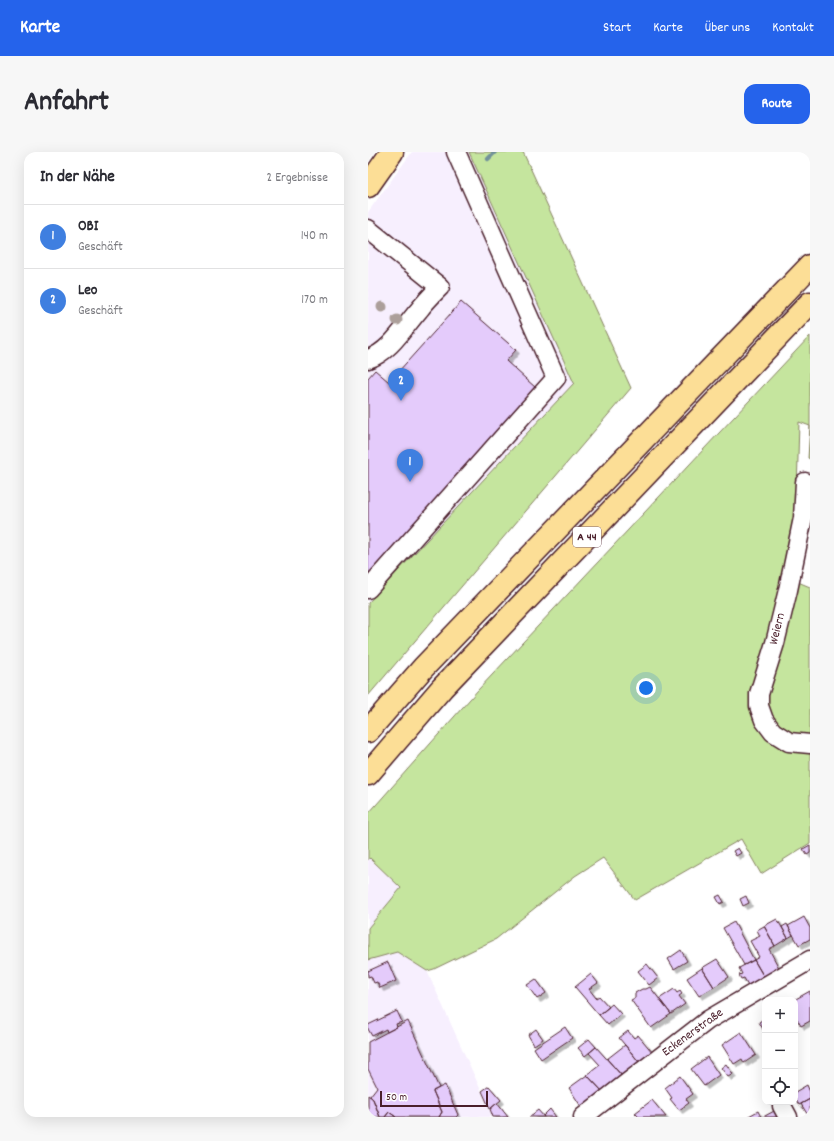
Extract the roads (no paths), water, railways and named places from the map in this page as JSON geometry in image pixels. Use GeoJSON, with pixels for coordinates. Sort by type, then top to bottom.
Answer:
{"type":"FeatureCollection","features":[{"type":"Feature","properties":{"kind":"main road"},"geometry":{"type":"LineString","coordinates":[[368,186],[392,152]]}},
{"type":"Feature","properties":{"kind":"main road","name":"A 44"},"geometry":{"type":"LineString","coordinates":[[368,731],[423,668],[810,266]]}},
{"type":"Feature","properties":{"kind":"main road","name":"A 44"},"geometry":{"type":"LineString","coordinates":[[368,774],[442,688],[810,303]]}},
{"type":"Feature","properties":{"kind":"street"},"geometry":{"type":"LineString","coordinates":[[368,589],[556,378],[456,152]]}},
{"type":"Feature","properties":{"kind":"street"},"geometry":{"type":"LineString","coordinates":[[368,230],[440,287],[419,309],[396,338],[376,357],[368,359]]}},
{"type":"Feature","properties":{"kind":"street","name":"Weiern"},"geometry":{"type":"LineString","coordinates":[[804,482],[803,518],[788,590],[775,643],[759,694],[760,706],[764,720],[773,732],[789,742],[810,744]]}},
{"type":"Feature","properties":{"kind":"street","name":"Eckenerstraße"},"geometry":{"type":"LineString","coordinates":[[583,1117],[708,1020],[810,960]]}},
{"type":"Feature","properties":{"kind":"waterway"},"geometry":{"type":"LineString","coordinates":[[488,159],[495,152]]}},
{"type":"Feature","properties":{"kind":"place","name":"Leo"},"geometry":{"type":"Point","coordinates":[401,401]}},
{"type":"Feature","properties":{"kind":"place","name":"OBI"},"geometry":{"type":"Point","coordinates":[410,482]}}]}
